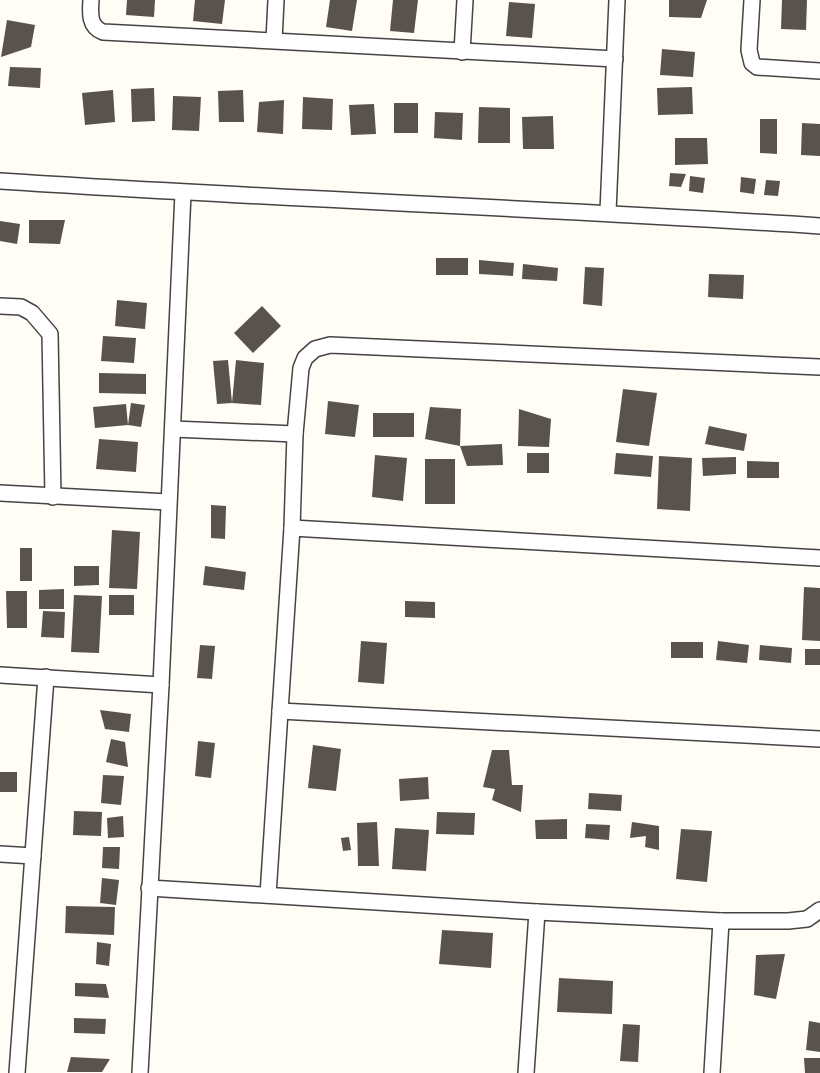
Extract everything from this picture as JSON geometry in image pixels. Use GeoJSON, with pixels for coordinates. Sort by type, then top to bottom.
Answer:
{"type":"FeatureCollection","features":[{"type":"Feature","properties":{"kind":"street"},"geometry":{"type":"LineString","coordinates":[[91,0],[91,20],[98,30],[103,32],[615,59]]}},
{"type":"Feature","properties":{"kind":"street"},"geometry":{"type":"LineString","coordinates":[[274,40],[276,0]]}},
{"type":"Feature","properties":{"kind":"street"},"geometry":{"type":"LineString","coordinates":[[462,52],[465,0]]}},
{"type":"Feature","properties":{"kind":"street"},"geometry":{"type":"LineString","coordinates":[[608,212],[617,0]]}},
{"type":"Feature","properties":{"kind":"street"},"geometry":{"type":"LineString","coordinates":[[752,0],[749,50],[752,63],[757,67],[820,71]]}},
{"type":"Feature","properties":{"kind":"street"},"geometry":{"type":"LineString","coordinates":[[0,181],[183,193],[608,212],[820,226]]}},
{"type":"Feature","properties":{"kind":"street"},"geometry":{"type":"LineString","coordinates":[[140,1073],[161,686],[183,193]]}},
{"type":"Feature","properties":{"kind":"street"},"geometry":{"type":"LineString","coordinates":[[0,306],[21,307],[32,314],[50,334],[53,497]]}},
{"type":"Feature","properties":{"kind":"street"},"geometry":{"type":"LineString","coordinates":[[268,895],[292,528],[295,434],[301,368],[305,358],[315,349],[330,345],[820,367]]}},
{"type":"Feature","properties":{"kind":"street"},"geometry":{"type":"LineString","coordinates":[[173,429],[295,434]]}},
{"type":"Feature","properties":{"kind":"street"},"geometry":{"type":"LineString","coordinates":[[0,494],[168,502]]}},
{"type":"Feature","properties":{"kind":"street"},"geometry":{"type":"LineString","coordinates":[[292,528],[820,558]]}},
{"type":"Feature","properties":{"kind":"street"},"geometry":{"type":"LineString","coordinates":[[0,675],[161,686]]}},
{"type":"Feature","properties":{"kind":"street"},"geometry":{"type":"LineString","coordinates":[[17,1073],[46,677]]}},
{"type":"Feature","properties":{"kind":"street"},"geometry":{"type":"LineString","coordinates":[[280,711],[820,739]]}},
{"type":"Feature","properties":{"kind":"street"},"geometry":{"type":"LineString","coordinates":[[0,854],[33,856]]}},
{"type":"Feature","properties":{"kind":"street"},"geometry":{"type":"LineString","coordinates":[[149,888],[721,921],[807,919],[820,910]]}},
{"type":"Feature","properties":{"kind":"street"},"geometry":{"type":"LineString","coordinates":[[526,1073],[537,912]]}},
{"type":"Feature","properties":{"kind":"street"},"geometry":{"type":"LineString","coordinates":[[712,1073],[721,921]]}},
{"type":"Feature","properties":{"kind":"building"},"geometry":{"type":"Polygon","coordinates":[[[127,0],[155,0],[154,17],[126,15],[127,0]]]}},
{"type":"Feature","properties":{"kind":"building"},"geometry":{"type":"Polygon","coordinates":[[[195,0],[225,0],[222,24],[193,21],[195,0]]]}},
{"type":"Feature","properties":{"kind":"building"},"geometry":{"type":"Polygon","coordinates":[[[330,0],[357,0],[352,31],[326,27],[330,0]]]}},
{"type":"Feature","properties":{"kind":"building"},"geometry":{"type":"Polygon","coordinates":[[[393,0],[418,0],[414,33],[390,31],[393,0]]]}},
{"type":"Feature","properties":{"kind":"building"},"geometry":{"type":"Polygon","coordinates":[[[669,0],[707,0],[701,18],[669,17],[669,0]]]}},
{"type":"Feature","properties":{"kind":"building"},"geometry":{"type":"Polygon","coordinates":[[[782,0],[807,0],[806,30],[781,29],[782,0]]]}},
{"type":"Feature","properties":{"kind":"building"},"geometry":{"type":"Polygon","coordinates":[[[509,2],[535,4],[532,38],[506,36],[509,2]]]}},
{"type":"Feature","properties":{"kind":"building"},"geometry":{"type":"Polygon","coordinates":[[[7,20],[35,25],[31,47],[1,57],[7,20]]]}},
{"type":"Feature","properties":{"kind":"building"},"geometry":{"type":"Polygon","coordinates":[[[662,49],[695,52],[693,77],[660,75],[662,49]]]}},
{"type":"Feature","properties":{"kind":"building"},"geometry":{"type":"Polygon","coordinates":[[[10,67],[41,68],[40,88],[8,86],[10,67]]]}},
{"type":"Feature","properties":{"kind":"building"},"geometry":{"type":"Polygon","coordinates":[[[692,87],[693,114],[658,115],[657,88],[692,87]]]}},
{"type":"Feature","properties":{"kind":"building"},"geometry":{"type":"Polygon","coordinates":[[[154,88],[155,121],[132,122],[131,89],[154,88]]]}},
{"type":"Feature","properties":{"kind":"building"},"geometry":{"type":"Polygon","coordinates":[[[113,90],[115,122],[85,125],[82,93],[113,90]]]}},
{"type":"Feature","properties":{"kind":"building"},"geometry":{"type":"Polygon","coordinates":[[[243,90],[244,122],[219,122],[218,91],[243,90]]]}},
{"type":"Feature","properties":{"kind":"building"},"geometry":{"type":"Polygon","coordinates":[[[173,96],[201,97],[199,131],[172,130],[173,96]]]}},
{"type":"Feature","properties":{"kind":"building"},"geometry":{"type":"Polygon","coordinates":[[[303,97],[333,99],[332,130],[302,129],[303,97]]]}},
{"type":"Feature","properties":{"kind":"building"},"geometry":{"type":"Polygon","coordinates":[[[284,100],[283,134],[257,132],[259,102],[284,100]]]}},
{"type":"Feature","properties":{"kind":"building"},"geometry":{"type":"Polygon","coordinates":[[[394,103],[418,103],[418,133],[394,133],[394,103]]]}},
{"type":"Feature","properties":{"kind":"building"},"geometry":{"type":"Polygon","coordinates":[[[374,104],[376,134],[351,135],[349,105],[374,104]]]}},
{"type":"Feature","properties":{"kind":"building"},"geometry":{"type":"Polygon","coordinates":[[[479,107],[510,108],[510,143],[478,143],[479,107]]]}},
{"type":"Feature","properties":{"kind":"building"},"geometry":{"type":"Polygon","coordinates":[[[435,112],[463,113],[462,140],[434,138],[435,112]]]}},
{"type":"Feature","properties":{"kind":"building"},"geometry":{"type":"Polygon","coordinates":[[[553,116],[554,149],[523,149],[522,117],[553,116]]]}},
{"type":"Feature","properties":{"kind":"building"},"geometry":{"type":"Polygon","coordinates":[[[760,119],[777,119],[777,154],[760,153],[760,119]]]}},
{"type":"Feature","properties":{"kind":"building"},"geometry":{"type":"Polygon","coordinates":[[[802,123],[820,124],[820,156],[801,155],[802,123]]]}},
{"type":"Feature","properties":{"kind":"building"},"geometry":{"type":"Polygon","coordinates":[[[675,138],[707,138],[708,164],[675,165],[675,138]]]}},
{"type":"Feature","properties":{"kind":"building"},"geometry":{"type":"Polygon","coordinates":[[[670,173],[686,174],[681,187],[669,186],[670,173]]]}},
{"type":"Feature","properties":{"kind":"building"},"geometry":{"type":"Polygon","coordinates":[[[690,176],[705,178],[703,193],[689,191],[690,176]]]}},
{"type":"Feature","properties":{"kind":"building"},"geometry":{"type":"Polygon","coordinates":[[[741,177],[756,179],[754,194],[740,192],[741,177]]]}},
{"type":"Feature","properties":{"kind":"building"},"geometry":{"type":"Polygon","coordinates":[[[766,180],[780,181],[778,196],[764,195],[766,180]]]}},
{"type":"Feature","properties":{"kind":"building"},"geometry":{"type":"Polygon","coordinates":[[[29,220],[65,220],[60,244],[29,243],[29,220]]]}},
{"type":"Feature","properties":{"kind":"building"},"geometry":{"type":"Polygon","coordinates":[[[0,221],[20,224],[17,244],[0,241],[0,221]]]}},
{"type":"Feature","properties":{"kind":"building"},"geometry":{"type":"Polygon","coordinates":[[[436,258],[468,258],[468,275],[436,275],[436,258]]]}},
{"type":"Feature","properties":{"kind":"building"},"geometry":{"type":"Polygon","coordinates":[[[479,260],[514,263],[513,276],[479,274],[479,260]]]}},
{"type":"Feature","properties":{"kind":"building"},"geometry":{"type":"Polygon","coordinates":[[[523,264],[558,268],[557,281],[522,279],[523,264]]]}},
{"type":"Feature","properties":{"kind":"building"},"geometry":{"type":"Polygon","coordinates":[[[585,267],[604,268],[602,306],[583,304],[585,267]]]}},
{"type":"Feature","properties":{"kind":"building"},"geometry":{"type":"Polygon","coordinates":[[[709,274],[744,275],[743,299],[708,297],[709,274]]]}},
{"type":"Feature","properties":{"kind":"building"},"geometry":{"type":"Polygon","coordinates":[[[117,300],[147,303],[145,329],[115,326],[117,300]]]}},
{"type":"Feature","properties":{"kind":"building"},"geometry":{"type":"Polygon","coordinates":[[[262,306],[281,326],[253,353],[234,333],[262,306]]]}},
{"type":"Feature","properties":{"kind":"building"},"geometry":{"type":"Polygon","coordinates":[[[103,336],[136,338],[134,363],[101,361],[103,336]]]}},
{"type":"Feature","properties":{"kind":"building"},"geometry":{"type":"Polygon","coordinates":[[[228,360],[232,403],[217,404],[213,361],[228,360]]]}},
{"type":"Feature","properties":{"kind":"building"},"geometry":{"type":"Polygon","coordinates":[[[236,360],[264,363],[261,405],[232,403],[236,360]]]}},
{"type":"Feature","properties":{"kind":"building"},"geometry":{"type":"Polygon","coordinates":[[[99,373],[146,374],[146,394],[99,393],[99,373]]]}},
{"type":"Feature","properties":{"kind":"building"},"geometry":{"type":"Polygon","coordinates":[[[623,389],[657,393],[649,446],[616,442],[623,389]]]}},
{"type":"Feature","properties":{"kind":"building"},"geometry":{"type":"Polygon","coordinates":[[[328,401],[359,405],[355,437],[325,434],[328,401]]]}},
{"type":"Feature","properties":{"kind":"building"},"geometry":{"type":"Polygon","coordinates":[[[131,403],[145,405],[141,427],[128,425],[131,403]]]}},
{"type":"Feature","properties":{"kind":"building"},"geometry":{"type":"Polygon","coordinates":[[[126,404],[128,425],[95,428],[93,407],[126,404]]]}},
{"type":"Feature","properties":{"kind":"building"},"geometry":{"type":"Polygon","coordinates":[[[430,407],[461,409],[460,446],[425,439],[430,407]]]}},
{"type":"Feature","properties":{"kind":"building"},"geometry":{"type":"Polygon","coordinates":[[[519,409],[551,419],[549,447],[518,446],[519,409]]]}},
{"type":"Feature","properties":{"kind":"building"},"geometry":{"type":"Polygon","coordinates":[[[373,413],[414,413],[414,437],[373,437],[373,413]]]}},
{"type":"Feature","properties":{"kind":"building"},"geometry":{"type":"Polygon","coordinates":[[[709,426],[747,434],[744,451],[705,444],[709,426]]]}},
{"type":"Feature","properties":{"kind":"building"},"geometry":{"type":"Polygon","coordinates":[[[99,439],[138,442],[136,472],[96,469],[99,439]]]}},
{"type":"Feature","properties":{"kind":"building"},"geometry":{"type":"Polygon","coordinates":[[[502,444],[503,465],[467,466],[460,446],[502,444]]]}},
{"type":"Feature","properties":{"kind":"building"},"geometry":{"type":"Polygon","coordinates":[[[527,453],[549,453],[549,473],[527,473],[527,453]]]}},
{"type":"Feature","properties":{"kind":"building"},"geometry":{"type":"Polygon","coordinates":[[[616,453],[653,456],[651,477],[614,474],[616,453]]]}},
{"type":"Feature","properties":{"kind":"building"},"geometry":{"type":"Polygon","coordinates":[[[375,455],[407,458],[403,501],[372,497],[375,455]]]}},
{"type":"Feature","properties":{"kind":"building"},"geometry":{"type":"Polygon","coordinates":[[[659,456],[692,458],[690,511],[657,509],[659,456]]]}},
{"type":"Feature","properties":{"kind":"building"},"geometry":{"type":"Polygon","coordinates":[[[736,457],[736,474],[703,476],[702,458],[736,457]]]}},
{"type":"Feature","properties":{"kind":"building"},"geometry":{"type":"Polygon","coordinates":[[[425,459],[455,459],[455,504],[425,504],[425,459]]]}},
{"type":"Feature","properties":{"kind":"building"},"geometry":{"type":"Polygon","coordinates":[[[747,461],[779,462],[779,478],[747,478],[747,461]]]}},
{"type":"Feature","properties":{"kind":"building"},"geometry":{"type":"Polygon","coordinates":[[[211,505],[226,506],[225,539],[211,538],[211,505]]]}},
{"type":"Feature","properties":{"kind":"building"},"geometry":{"type":"Polygon","coordinates":[[[112,530],[140,532],[137,589],[109,588],[112,530]]]}},
{"type":"Feature","properties":{"kind":"building"},"geometry":{"type":"Polygon","coordinates":[[[20,548],[32,548],[32,581],[20,581],[20,548]]]}},
{"type":"Feature","properties":{"kind":"building"},"geometry":{"type":"Polygon","coordinates":[[[74,566],[99,566],[99,585],[74,586],[74,566]]]}},
{"type":"Feature","properties":{"kind":"building"},"geometry":{"type":"Polygon","coordinates":[[[205,566],[246,572],[244,590],[203,585],[205,566]]]}},
{"type":"Feature","properties":{"kind":"building"},"geometry":{"type":"Polygon","coordinates":[[[804,587],[820,588],[820,641],[802,640],[804,587]]]}},
{"type":"Feature","properties":{"kind":"building"},"geometry":{"type":"Polygon","coordinates":[[[64,589],[64,609],[39,609],[39,590],[64,589]]]}},
{"type":"Feature","properties":{"kind":"building"},"geometry":{"type":"Polygon","coordinates":[[[6,591],[27,591],[27,628],[7,628],[6,591]]]}},
{"type":"Feature","properties":{"kind":"building"},"geometry":{"type":"Polygon","coordinates":[[[74,595],[102,596],[99,653],[71,652],[74,595]]]}},
{"type":"Feature","properties":{"kind":"building"},"geometry":{"type":"Polygon","coordinates":[[[109,595],[134,595],[134,615],[109,615],[109,595]]]}},
{"type":"Feature","properties":{"kind":"building"},"geometry":{"type":"Polygon","coordinates":[[[405,601],[435,602],[435,618],[405,617],[405,601]]]}},
{"type":"Feature","properties":{"kind":"building"},"geometry":{"type":"Polygon","coordinates":[[[43,611],[65,612],[64,638],[41,637],[43,611]]]}},
{"type":"Feature","properties":{"kind":"building"},"geometry":{"type":"Polygon","coordinates":[[[361,641],[387,643],[384,684],[358,682],[361,641]]]}},
{"type":"Feature","properties":{"kind":"building"},"geometry":{"type":"Polygon","coordinates":[[[718,641],[749,645],[747,663],[716,660],[718,641]]]}},
{"type":"Feature","properties":{"kind":"building"},"geometry":{"type":"Polygon","coordinates":[[[671,642],[703,642],[703,658],[671,658],[671,642]]]}},
{"type":"Feature","properties":{"kind":"building"},"geometry":{"type":"Polygon","coordinates":[[[200,645],[215,646],[212,679],[197,678],[200,645]]]}},
{"type":"Feature","properties":{"kind":"building"},"geometry":{"type":"Polygon","coordinates":[[[760,645],[792,648],[791,663],[759,660],[760,645]]]}},
{"type":"Feature","properties":{"kind":"building"},"geometry":{"type":"Polygon","coordinates":[[[805,649],[820,649],[820,665],[805,665],[805,649]]]}},
{"type":"Feature","properties":{"kind":"building"},"geometry":{"type":"Polygon","coordinates":[[[100,710],[131,714],[129,732],[105,729],[100,710]]]}},
{"type":"Feature","properties":{"kind":"building"},"geometry":{"type":"Polygon","coordinates":[[[111,739],[125,742],[128,767],[106,762],[111,739]]]}},
{"type":"Feature","properties":{"kind":"building"},"geometry":{"type":"Polygon","coordinates":[[[198,741],[215,743],[211,778],[195,776],[198,741]]]}},
{"type":"Feature","properties":{"kind":"building"},"geometry":{"type":"Polygon","coordinates":[[[313,745],[341,749],[336,791],[308,788],[313,745]]]}},
{"type":"Feature","properties":{"kind":"building"},"geometry":{"type":"Polygon","coordinates":[[[492,750],[509,750],[512,785],[523,785],[521,812],[492,800],[495,789],[483,787],[492,750]]]}},
{"type":"Feature","properties":{"kind":"building"},"geometry":{"type":"Polygon","coordinates":[[[0,772],[17,772],[17,792],[0,792],[0,772]]]}},
{"type":"Feature","properties":{"kind":"building"},"geometry":{"type":"Polygon","coordinates":[[[103,775],[124,776],[121,805],[101,803],[103,775]]]}},
{"type":"Feature","properties":{"kind":"building"},"geometry":{"type":"Polygon","coordinates":[[[428,777],[429,799],[400,801],[399,779],[428,777]]]}},
{"type":"Feature","properties":{"kind":"building"},"geometry":{"type":"Polygon","coordinates":[[[589,793],[622,795],[621,811],[588,809],[589,793]]]}},
{"type":"Feature","properties":{"kind":"building"},"geometry":{"type":"Polygon","coordinates":[[[74,811],[102,812],[101,836],[73,835],[74,811]]]}},
{"type":"Feature","properties":{"kind":"building"},"geometry":{"type":"Polygon","coordinates":[[[437,812],[475,813],[474,835],[436,834],[437,812]]]}},
{"type":"Feature","properties":{"kind":"building"},"geometry":{"type":"Polygon","coordinates":[[[123,816],[124,837],[108,838],[107,818],[123,816]]]}},
{"type":"Feature","properties":{"kind":"building"},"geometry":{"type":"Polygon","coordinates":[[[567,819],[567,839],[536,839],[535,820],[567,819]]]}},
{"type":"Feature","properties":{"kind":"building"},"geometry":{"type":"Polygon","coordinates":[[[377,822],[379,866],[358,866],[357,823],[377,822]]]}},
{"type":"Feature","properties":{"kind":"building"},"geometry":{"type":"Polygon","coordinates":[[[632,822],[659,826],[659,850],[645,847],[646,836],[630,838],[632,822]]]}},
{"type":"Feature","properties":{"kind":"building"},"geometry":{"type":"Polygon","coordinates":[[[586,824],[610,825],[609,840],[585,838],[586,824]]]}},
{"type":"Feature","properties":{"kind":"building"},"geometry":{"type":"Polygon","coordinates":[[[395,828],[429,830],[426,871],[392,869],[395,828]]]}},
{"type":"Feature","properties":{"kind":"building"},"geometry":{"type":"Polygon","coordinates":[[[681,829],[712,831],[707,882],[676,879],[681,829]]]}},
{"type":"Feature","properties":{"kind":"building"},"geometry":{"type":"Polygon","coordinates":[[[349,837],[351,850],[343,851],[341,838],[349,837]]]}},
{"type":"Feature","properties":{"kind":"building"},"geometry":{"type":"Polygon","coordinates":[[[103,847],[120,847],[119,869],[102,868],[103,847]]]}},
{"type":"Feature","properties":{"kind":"building"},"geometry":{"type":"Polygon","coordinates":[[[102,878],[119,880],[116,905],[100,903],[102,878]]]}},
{"type":"Feature","properties":{"kind":"building"},"geometry":{"type":"Polygon","coordinates":[[[66,906],[115,907],[114,935],[65,933],[66,906]]]}},
{"type":"Feature","properties":{"kind":"building"},"geometry":{"type":"Polygon","coordinates":[[[442,930],[493,933],[491,968],[439,964],[442,930]]]}},
{"type":"Feature","properties":{"kind":"building"},"geometry":{"type":"Polygon","coordinates":[[[97,942],[111,944],[109,966],[96,964],[97,942]]]}},
{"type":"Feature","properties":{"kind":"building"},"geometry":{"type":"Polygon","coordinates":[[[785,954],[776,999],[754,995],[756,955],[785,954]]]}},
{"type":"Feature","properties":{"kind":"building"},"geometry":{"type":"Polygon","coordinates":[[[559,978],[613,981],[612,1014],[557,1012],[559,978]]]}},
{"type":"Feature","properties":{"kind":"building"},"geometry":{"type":"Polygon","coordinates":[[[75,983],[106,984],[109,998],[75,996],[75,983]]]}},
{"type":"Feature","properties":{"kind":"building"},"geometry":{"type":"Polygon","coordinates":[[[74,1018],[106,1019],[105,1034],[74,1033],[74,1018]]]}},
{"type":"Feature","properties":{"kind":"building"},"geometry":{"type":"Polygon","coordinates":[[[809,1021],[820,1023],[820,1052],[806,1050],[809,1021]]]}},
{"type":"Feature","properties":{"kind":"building"},"geometry":{"type":"Polygon","coordinates":[[[623,1024],[640,1025],[638,1062],[620,1061],[623,1024]]]}},
{"type":"Feature","properties":{"kind":"building"},"geometry":{"type":"Polygon","coordinates":[[[71,1057],[110,1059],[102,1072],[67,1072],[71,1057]]]}},
{"type":"Feature","properties":{"kind":"building"},"geometry":{"type":"Polygon","coordinates":[[[804,1058],[820,1058],[820,1073],[805,1073],[804,1058]]]}}]}
